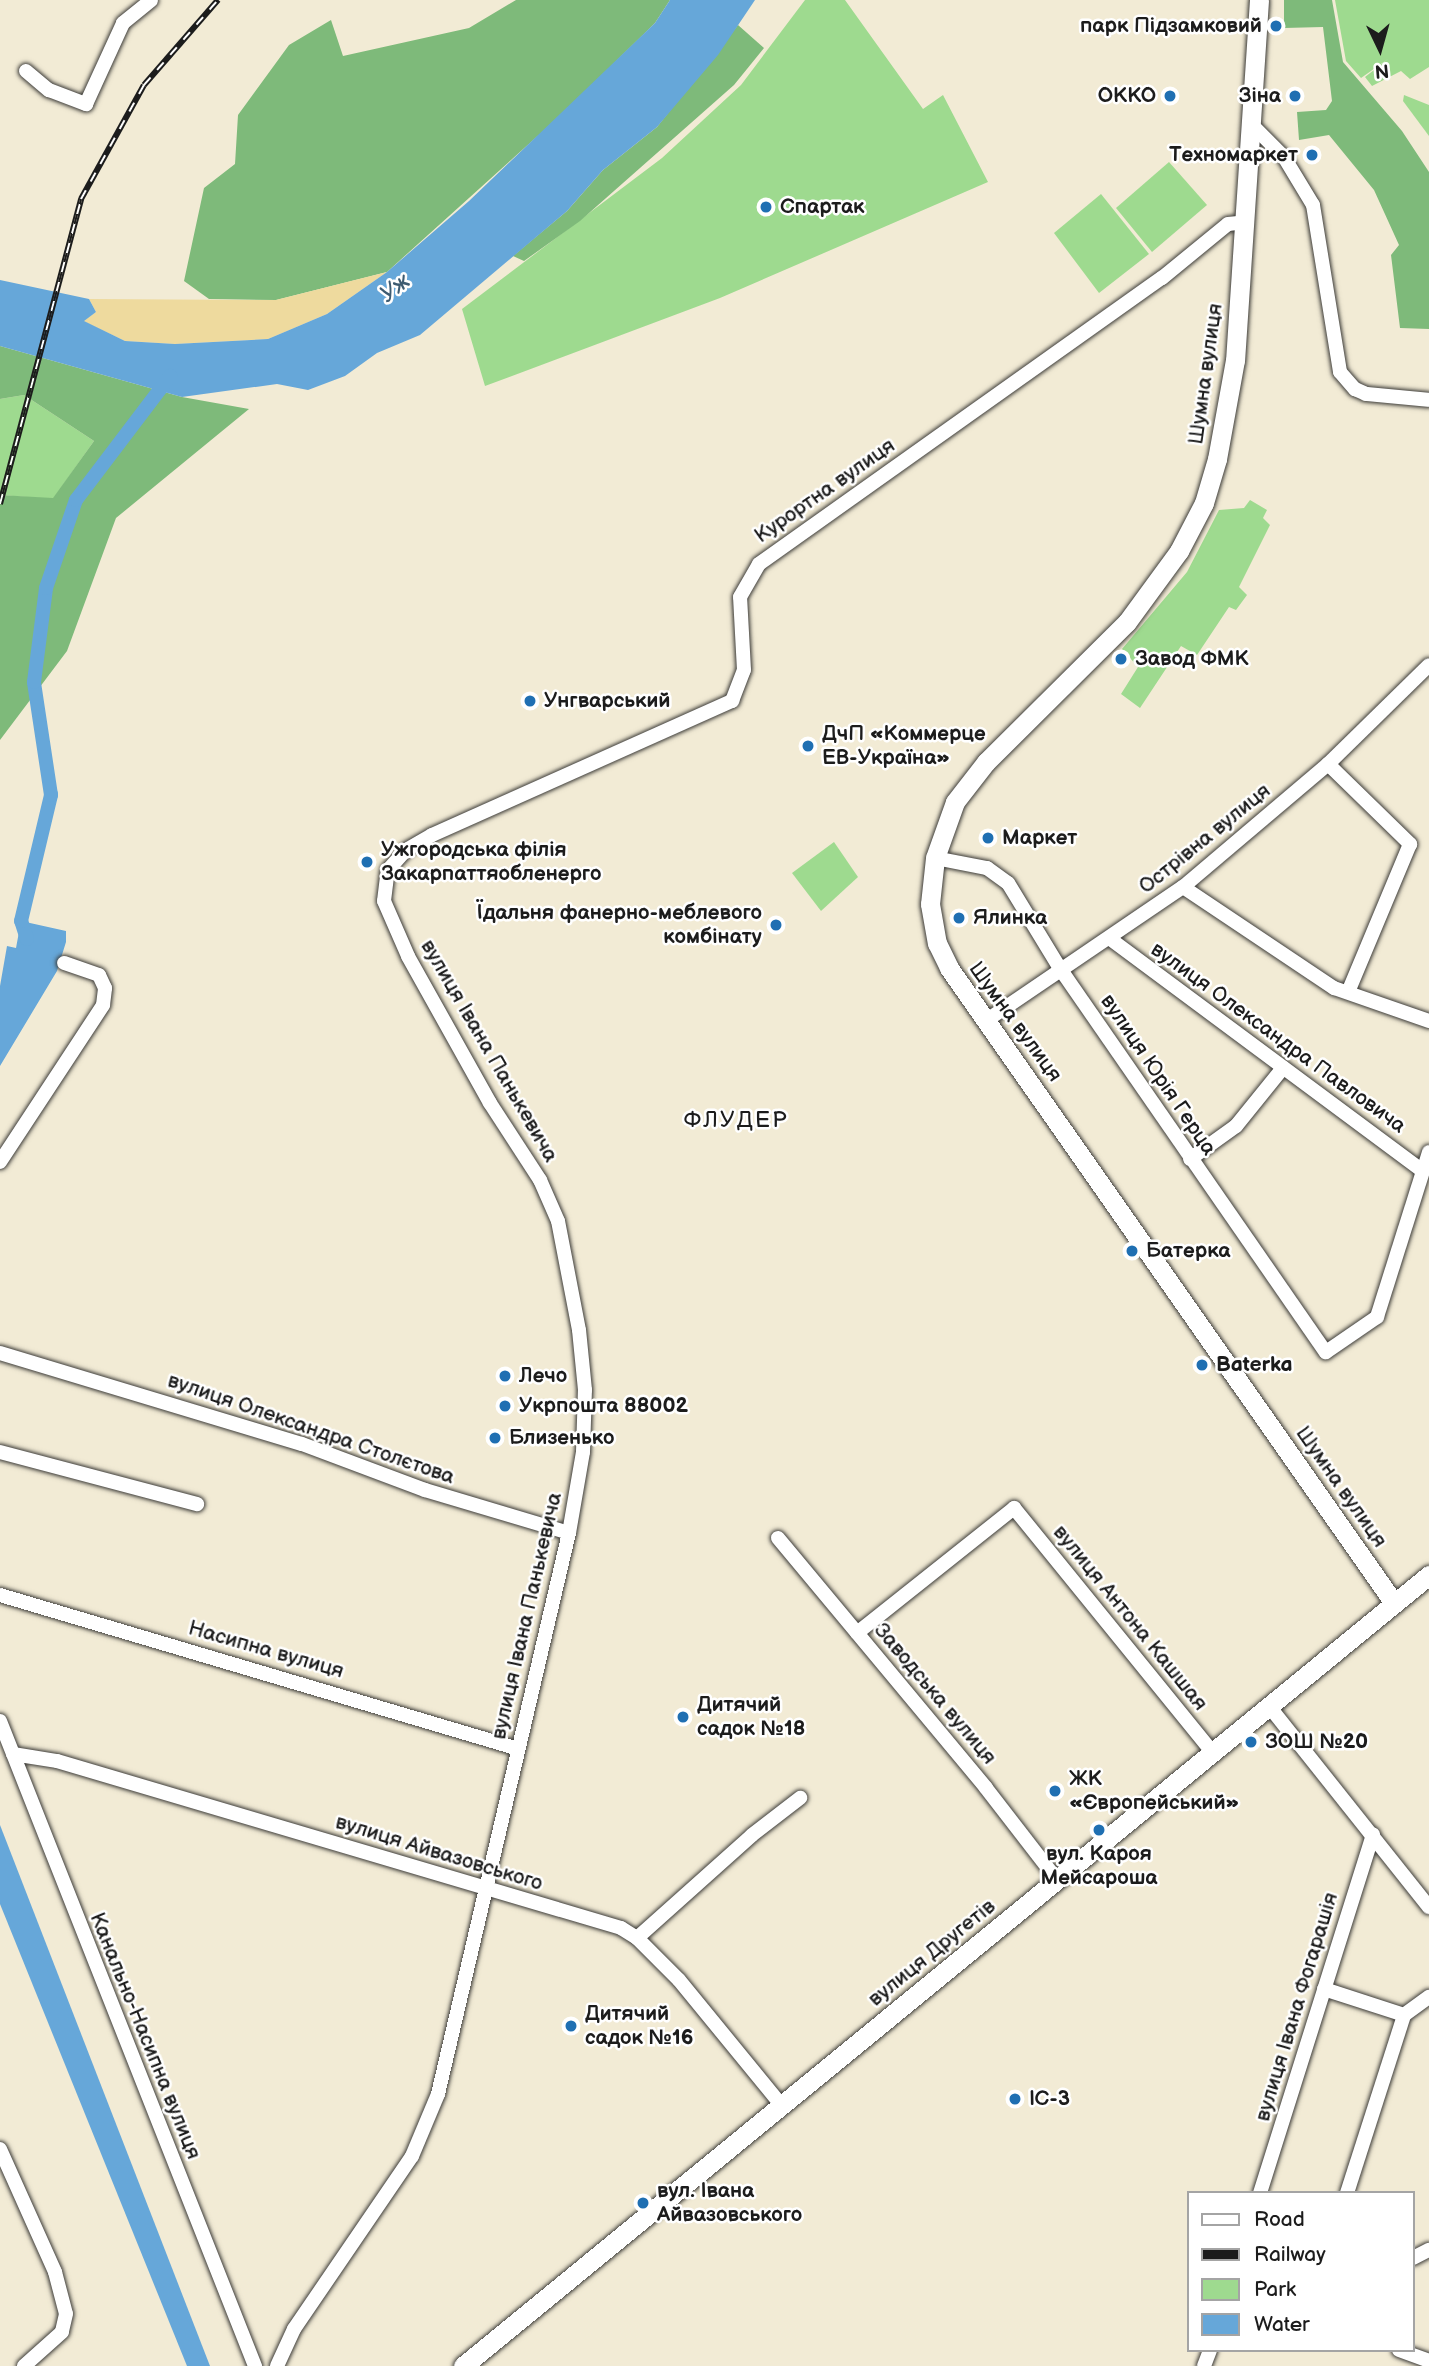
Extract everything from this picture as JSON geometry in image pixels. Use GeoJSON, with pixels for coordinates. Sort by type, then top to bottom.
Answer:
{"type":"FeatureCollection","features":[{"type":"Feature","properties":{"kind":"main road","name":"Шумна вулиця"},"geometry":{"type":"LineString","coordinates":[[1259,0],[1253,126],[1231,393],[1217,459],[1193,527],[1127,621],[971,780],[945,823],[934,858],[930,904],[937,943],[949,968],[1394,1603]]}},
{"type":"Feature","properties":{"kind":"main road","name":"вулиця Другетів"},"geometry":{"type":"LineString","coordinates":[[463,2366],[1429,1574]]}},
{"type":"Feature","properties":{"kind":"street"},"geometry":{"type":"LineString","coordinates":[[26,71],[49,90],[86,104],[123,23],[152,0]]}},
{"type":"Feature","properties":{"kind":"street"},"geometry":{"type":"LineString","coordinates":[[1253,126],[1284,157],[1313,205],[1340,372],[1355,389],[1366,394],[1429,400]]}},
{"type":"Feature","properties":{"kind":"street","name":"Курортна вулиця"},"geometry":{"type":"LineString","coordinates":[[388,870],[406,850],[432,835],[733,701],[744,670],[740,597],[759,564],[1163,278],[1228,224],[1246,222]]}},
{"type":"Feature","properties":{"kind":"street","name":"Острівна вулиця"},"geometry":{"type":"LineString","coordinates":[[987,1020],[1183,887],[1328,764],[1429,665]]}},
{"type":"Feature","properties":{"kind":"street"},"geometry":{"type":"LineString","coordinates":[[1328,764],[1410,844],[1348,992]]}},
{"type":"Feature","properties":{"kind":"street","name":"вулиця Юрія Герца"},"geometry":{"type":"LineString","coordinates":[[934,858],[987,868],[1008,883],[1061,970],[1326,1352],[1377,1317],[1423,1192]]}},
{"type":"Feature","properties":{"kind":"street","name":"вулиця Івана Панькевича"},"geometry":{"type":"LineString","coordinates":[[277,2366],[294,2329],[373,2220],[425,2130],[438,2094],[569,1533],[583,1452],[584,1390],[579,1330],[558,1221],[540,1180],[490,1103],[408,956],[384,901],[388,870]]}},
{"type":"Feature","properties":{"kind":"street"},"geometry":{"type":"LineString","coordinates":[[1183,887],[1348,992],[1429,1021]]}},
{"type":"Feature","properties":{"kind":"street","name":"вулиця Олександра Павловича"},"geometry":{"type":"LineString","coordinates":[[1109,938],[1423,1171]]}},
{"type":"Feature","properties":{"kind":"street"},"geometry":{"type":"LineString","coordinates":[[0,1162],[103,1005],[104,988],[99,975],[64,963]]}},
{"type":"Feature","properties":{"kind":"street"},"geometry":{"type":"LineString","coordinates":[[1190,1159],[1236,1126],[1283,1068]]}},
{"type":"Feature","properties":{"kind":"street"},"geometry":{"type":"LineString","coordinates":[[1423,1192],[1423,1171],[1429,1152]]}},
{"type":"Feature","properties":{"kind":"street","name":"вулиця Олександра Столєтова"},"geometry":{"type":"LineString","coordinates":[[0,1353],[302,1444],[425,1490],[569,1533]]}},
{"type":"Feature","properties":{"kind":"street"},"geometry":{"type":"LineString","coordinates":[[0,1452],[197,1504]]}},
{"type":"Feature","properties":{"kind":"street","name":"вулиця Антона Кашшая"},"geometry":{"type":"LineString","coordinates":[[857,1633],[1014,1508],[1213,1753]]}},
{"type":"Feature","properties":{"kind":"street","name":"Заводська вулиця"},"geometry":{"type":"LineString","coordinates":[[778,1538],[1057,1881]]}},
{"type":"Feature","properties":{"kind":"street","name":"Насипна вулиця"},"geometry":{"type":"LineString","coordinates":[[0,1595],[519,1749]]}},
{"type":"Feature","properties":{"kind":"street"},"geometry":{"type":"LineString","coordinates":[[1269,1706],[1429,1907]]}},
{"type":"Feature","properties":{"kind":"street","name":"Канально-Насипна вулиця"},"geometry":{"type":"LineString","coordinates":[[0,1721],[255,2366]]}},
{"type":"Feature","properties":{"kind":"street","name":"вулиця Айвазовського"},"geometry":{"type":"LineString","coordinates":[[13,1754],[57,1761],[621,1928],[637,1937],[679,1980],[782,2106]]}},
{"type":"Feature","properties":{"kind":"street"},"geometry":{"type":"LineString","coordinates":[[637,1937],[752,1835],[800,1798]]}},
{"type":"Feature","properties":{"kind":"street","name":"вулиця Івана Фогарашія"},"geometry":{"type":"LineString","coordinates":[[1262,2191],[1373,1834]]}},
{"type":"Feature","properties":{"kind":"street"},"geometry":{"type":"LineString","coordinates":[[1324,1989],[1404,2015]]}},
{"type":"Feature","properties":{"kind":"street"},"geometry":{"type":"LineString","coordinates":[[1347,2191],[1404,2015],[1429,1997]]}},
{"type":"Feature","properties":{"kind":"street"},"geometry":{"type":"LineString","coordinates":[[0,2149],[55,2272],[66,2314],[62,2332],[24,2366]]}},
{"type":"Feature","properties":{"kind":"street"},"geometry":{"type":"LineString","coordinates":[[1404,2352],[1429,2361]]}},
{"type":"Feature","properties":{"kind":"green space"},"geometry":{"type":"Polygon","coordinates":[[[516,0],[670,0],[655,23],[562,114],[387,272],[276,300],[209,299],[184,281],[204,188],[235,164],[238,115],[289,45],[331,20],[343,56],[469,28],[516,0]]]}},
{"type":"Feature","properties":{"kind":"green space","name":"Спартак"},"geometry":{"type":"Polygon","coordinates":[[[805,0],[845,0],[923,109],[943,95],[988,182],[720,298],[485,386],[462,309],[662,158],[741,85],[805,0]]]}},
{"type":"Feature","properties":{"kind":"green space"},"geometry":{"type":"Polygon","coordinates":[[[1284,0],[1332,0],[1343,62],[1402,131],[1429,172],[1429,329],[1400,328],[1391,255],[1399,245],[1374,190],[1329,135],[1299,140],[1297,112],[1326,110],[1332,101],[1323,27],[1284,28],[1284,0]]]}},
{"type":"Feature","properties":{"kind":"green space"},"geometry":{"type":"Polygon","coordinates":[[[1335,0],[1429,0],[1429,67],[1410,79],[1401,71],[1372,86],[1365,77],[1388,59],[1361,78],[1346,61],[1335,0]]]}},
{"type":"Feature","properties":{"kind":"green space"},"geometry":{"type":"Polygon","coordinates":[[[738,25],[764,48],[734,85],[580,221],[524,261],[513,256],[567,211],[603,170],[657,127],[738,25]]]}},
{"type":"Feature","properties":{"kind":"green space"},"geometry":{"type":"Polygon","coordinates":[[[1404,95],[1429,105],[1429,136],[1403,101],[1404,95]]]}},
{"type":"Feature","properties":{"kind":"green space"},"geometry":{"type":"Polygon","coordinates":[[[1169,162],[1207,205],[1152,252],[1116,208],[1169,162]]]}},
{"type":"Feature","properties":{"kind":"green space"},"geometry":{"type":"Polygon","coordinates":[[[1101,194],[1149,254],[1099,293],[1054,233],[1101,194]]]}},
{"type":"Feature","properties":{"kind":"green space"},"geometry":{"type":"Polygon","coordinates":[[[0,346],[182,397],[249,409],[116,518],[67,651],[0,740],[0,495],[53,498],[94,441],[24,395],[0,399],[0,346]]]}},
{"type":"Feature","properties":{"kind":"green space"},"geometry":{"type":"Polygon","coordinates":[[[24,395],[94,441],[53,499],[0,495],[0,399],[24,395]]]}},
{"type":"Feature","properties":{"kind":"green space"},"geometry":{"type":"Polygon","coordinates":[[[1250,500],[1267,510],[1263,518],[1270,525],[1239,587],[1247,595],[1236,610],[1229,607],[1197,655],[1181,646],[1140,708],[1121,694],[1138,667],[1122,649],[1187,572],[1219,510],[1244,508],[1250,500]]]}},
{"type":"Feature","properties":{"kind":"green space"},"geometry":{"type":"Polygon","coordinates":[[[834,842],[858,877],[821,911],[792,873],[834,842]]]}},
{"type":"Feature","properties":{"kind":"sand"},"geometry":{"type":"Polygon","coordinates":[[[387,272],[327,314],[268,339],[175,344],[125,341],[83,321],[96,312],[89,299],[276,300],[387,272]]]}},
{"type":"Feature","properties":{"kind":"water","name":"Уж"},"geometry":{"type":"Polygon","coordinates":[[[670,0],[755,0],[718,55],[657,127],[603,170],[567,211],[420,335],[377,353],[345,376],[308,390],[277,384],[182,397],[0,346],[0,280],[89,299],[96,312],[84,321],[125,341],[175,344],[268,339],[327,314],[387,272],[469,201],[655,23],[670,0]]]}},
{"type":"Feature","properties":{"kind":"water"},"geometry":{"type":"Polygon","coordinates":[[[21,921],[66,931],[66,942],[57,971],[0,1066],[0,986],[7,946],[16,948],[21,921]]]}},
{"type":"Feature","properties":{"kind":"water"},"geometry":{"type":"Polygon","coordinates":[[[0,1825],[210,2366],[187,2366],[0,1904],[0,1825]]]}},
{"type":"Feature","properties":{"kind":"waterway"},"geometry":{"type":"LineString","coordinates":[[27,939],[21,921],[51,795],[34,682],[46,588],[76,500],[170,376]]}},
{"type":"Feature","properties":{"kind":"railway"},"geometry":{"type":"LineString","coordinates":[[0,504],[81,199],[144,85],[218,0]]}},
{"type":"Feature","properties":{"kind":"place","name":"парк Підзамковий"},"geometry":{"type":"Point","coordinates":[1276,26]}},
{"type":"Feature","properties":{"kind":"place","name":"ОККО"},"geometry":{"type":"Point","coordinates":[1170,96]}},
{"type":"Feature","properties":{"kind":"place","name":"Зіна"},"geometry":{"type":"Point","coordinates":[1295,96]}},
{"type":"Feature","properties":{"kind":"place","name":"Техномаркет"},"geometry":{"type":"Point","coordinates":[1312,155]}},
{"type":"Feature","properties":{"kind":"place","name":"Спартак"},"geometry":{"type":"Point","coordinates":[766,207]}},
{"type":"Feature","properties":{"kind":"place","name":"Завод ФМК"},"geometry":{"type":"Point","coordinates":[1121,659]}},
{"type":"Feature","properties":{"kind":"place","name":"Унгварський"},"geometry":{"type":"Point","coordinates":[530,701]}},
{"type":"Feature","properties":{"kind":"place","name":"ДчП «Коммерце ЕВ-Україна»"},"geometry":{"type":"Point","coordinates":[808,746]}},
{"type":"Feature","properties":{"kind":"place","name":"Маркет"},"geometry":{"type":"Point","coordinates":[988,838]}},
{"type":"Feature","properties":{"kind":"place","name":"Ужгородська філія Закарпаттяобленерго"},"geometry":{"type":"Point","coordinates":[367,862]}},
{"type":"Feature","properties":{"kind":"place","name":"Ялинка"},"geometry":{"type":"Point","coordinates":[959,918]}},
{"type":"Feature","properties":{"kind":"place","name":"Їдальня фанерно-меблевого комбінату"},"geometry":{"type":"Point","coordinates":[776,925]}},
{"type":"Feature","properties":{"kind":"place","name":"Батерка"},"geometry":{"type":"Point","coordinates":[1132,1251]}},
{"type":"Feature","properties":{"kind":"place","name":"Baterka"},"geometry":{"type":"Point","coordinates":[1202,1365]}},
{"type":"Feature","properties":{"kind":"place","name":"Лечо"},"geometry":{"type":"Point","coordinates":[505,1376]}},
{"type":"Feature","properties":{"kind":"place","name":"Укрпошта 88002"},"geometry":{"type":"Point","coordinates":[505,1406]}},
{"type":"Feature","properties":{"kind":"place","name":"Близенько"},"geometry":{"type":"Point","coordinates":[495,1438]}},
{"type":"Feature","properties":{"kind":"place","name":"Дитячий садок №18"},"geometry":{"type":"Point","coordinates":[683,1717]}},
{"type":"Feature","properties":{"kind":"place","name":"ЗОШ №20"},"geometry":{"type":"Point","coordinates":[1251,1742]}},
{"type":"Feature","properties":{"kind":"place","name":"ЖК «Європейський»"},"geometry":{"type":"Point","coordinates":[1055,1791]}},
{"type":"Feature","properties":{"kind":"place","name":"вул. Кароя Мейсароша"},"geometry":{"type":"Point","coordinates":[1099,1830]}},
{"type":"Feature","properties":{"kind":"place","name":"Дитячий садок №16"},"geometry":{"type":"Point","coordinates":[571,2026]}},
{"type":"Feature","properties":{"kind":"place","name":"ІС-3"},"geometry":{"type":"Point","coordinates":[1015,2099]}},
{"type":"Feature","properties":{"kind":"place","name":"вул. Івана Айвазовського"},"geometry":{"type":"Point","coordinates":[643,2203]}},
{"type":"Feature","properties":{"kind":"district","name":"ФЛУДЕР"},"geometry":{"type":"Point","coordinates":[736,1120]}}]}
